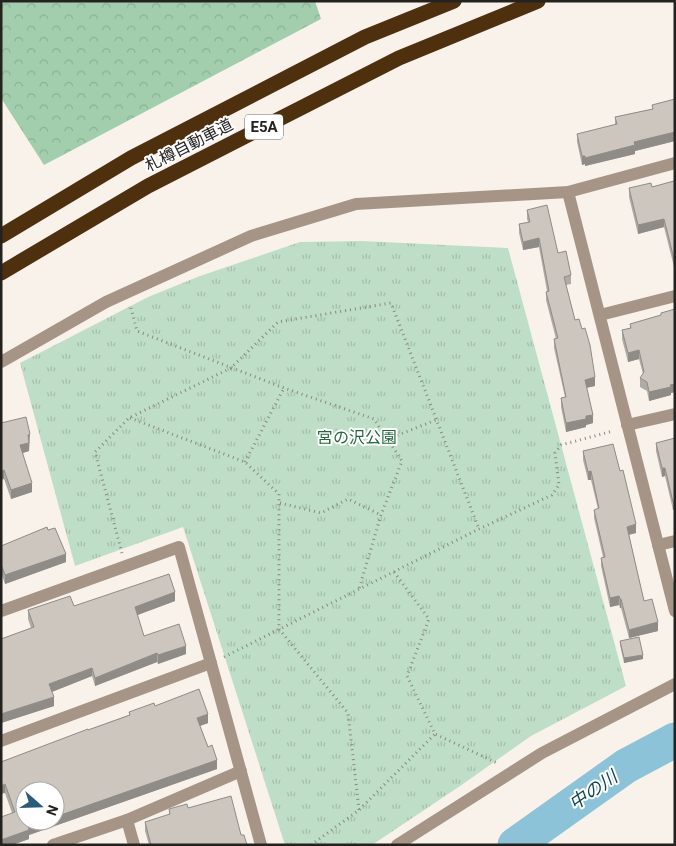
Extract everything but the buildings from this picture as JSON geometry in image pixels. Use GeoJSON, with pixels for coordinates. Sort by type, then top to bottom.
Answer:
{"type":"FeatureCollection","features":[{"type":"Feature","properties":{"kind":"highway","name":"札樽自動車道"},"geometry":{"type":"LineString","coordinates":[[1,236],[131,158],[365,37],[454,1]]}},
{"type":"Feature","properties":{"kind":"highway","name":"札樽自動車道"},"geometry":{"type":"LineString","coordinates":[[1,273],[148,186],[373,71],[399,58],[538,1]]}},
{"type":"Feature","properties":{"kind":"street"},"geometry":{"type":"LineString","coordinates":[[1,362],[106,302],[251,236],[356,204],[568,192],[675,163]]}},
{"type":"Feature","properties":{"kind":"street"},"geometry":{"type":"LineString","coordinates":[[568,192],[675,611]]}},
{"type":"Feature","properties":{"kind":"street"},"geometry":{"type":"LineString","coordinates":[[600,315],[675,296]]}},
{"type":"Feature","properties":{"kind":"street"},"geometry":{"type":"LineString","coordinates":[[627,425],[675,414]]}},
{"type":"Feature","properties":{"kind":"street"},"geometry":{"type":"LineString","coordinates":[[658,546],[675,541]]}},
{"type":"Feature","properties":{"kind":"street"},"geometry":{"type":"LineString","coordinates":[[1,611],[179,546],[261,845]]}},
{"type":"Feature","properties":{"kind":"street"},"geometry":{"type":"LineString","coordinates":[[1,741],[211,663]]}},
{"type":"Feature","properties":{"kind":"street"},"geometry":{"type":"LineString","coordinates":[[397,845],[542,753],[675,684]]}},
{"type":"Feature","properties":{"kind":"street"},"geometry":{"type":"LineString","coordinates":[[53,845],[127,820],[241,771]]}},
{"type":"Feature","properties":{"kind":"street"},"geometry":{"type":"LineString","coordinates":[[127,820],[134,845]]}},
{"type":"Feature","properties":{"kind":"path"},"geometry":{"type":"LineString","coordinates":[[127,293],[137,331],[284,388],[374,419],[402,461],[381,515],[359,589]]}},
{"type":"Feature","properties":{"kind":"path"},"geometry":{"type":"LineString","coordinates":[[125,566],[95,452],[129,418],[232,368],[278,322],[391,304],[480,529]]}},
{"type":"Feature","properties":{"kind":"path"},"geometry":{"type":"LineString","coordinates":[[244,462],[284,388]]}},
{"type":"Feature","properties":{"kind":"path"},"geometry":{"type":"LineString","coordinates":[[129,418],[244,462],[279,494],[279,629],[348,713],[359,810]]}},
{"type":"Feature","properties":{"kind":"path"},"geometry":{"type":"LineString","coordinates":[[387,439],[436,420]]}},
{"type":"Feature","properties":{"kind":"path"},"geometry":{"type":"LineString","coordinates":[[211,663],[552,495],[559,485],[555,453],[561,445],[613,431]]}},
{"type":"Feature","properties":{"kind":"path"},"geometry":{"type":"LineString","coordinates":[[280,503],[321,514],[348,499],[381,515]]}},
{"type":"Feature","properties":{"kind":"path"},"geometry":{"type":"LineString","coordinates":[[394,572],[429,620],[407,676],[435,734],[514,771]]}},
{"type":"Feature","properties":{"kind":"path"},"geometry":{"type":"LineString","coordinates":[[311,845],[359,810],[435,734]]}},
{"type":"Feature","properties":{"kind":"green space"},"geometry":{"type":"Polygon","coordinates":[[[1,1],[315,1],[321,19],[44,165],[1,98],[1,1]]]}},
{"type":"Feature","properties":{"kind":"green space","name":"宮の沢公園"},"geometry":{"type":"Polygon","coordinates":[[[362,241],[508,248],[626,686],[531,736],[372,845],[285,845],[183,527],[75,566],[20,363],[148,297],[200,276],[300,242],[362,241]]]}},
{"type":"Feature","properties":{"kind":"waterway","name":"中の川"},"geometry":{"type":"LineString","coordinates":[[515,845],[626,766],[675,740]]}}]}
